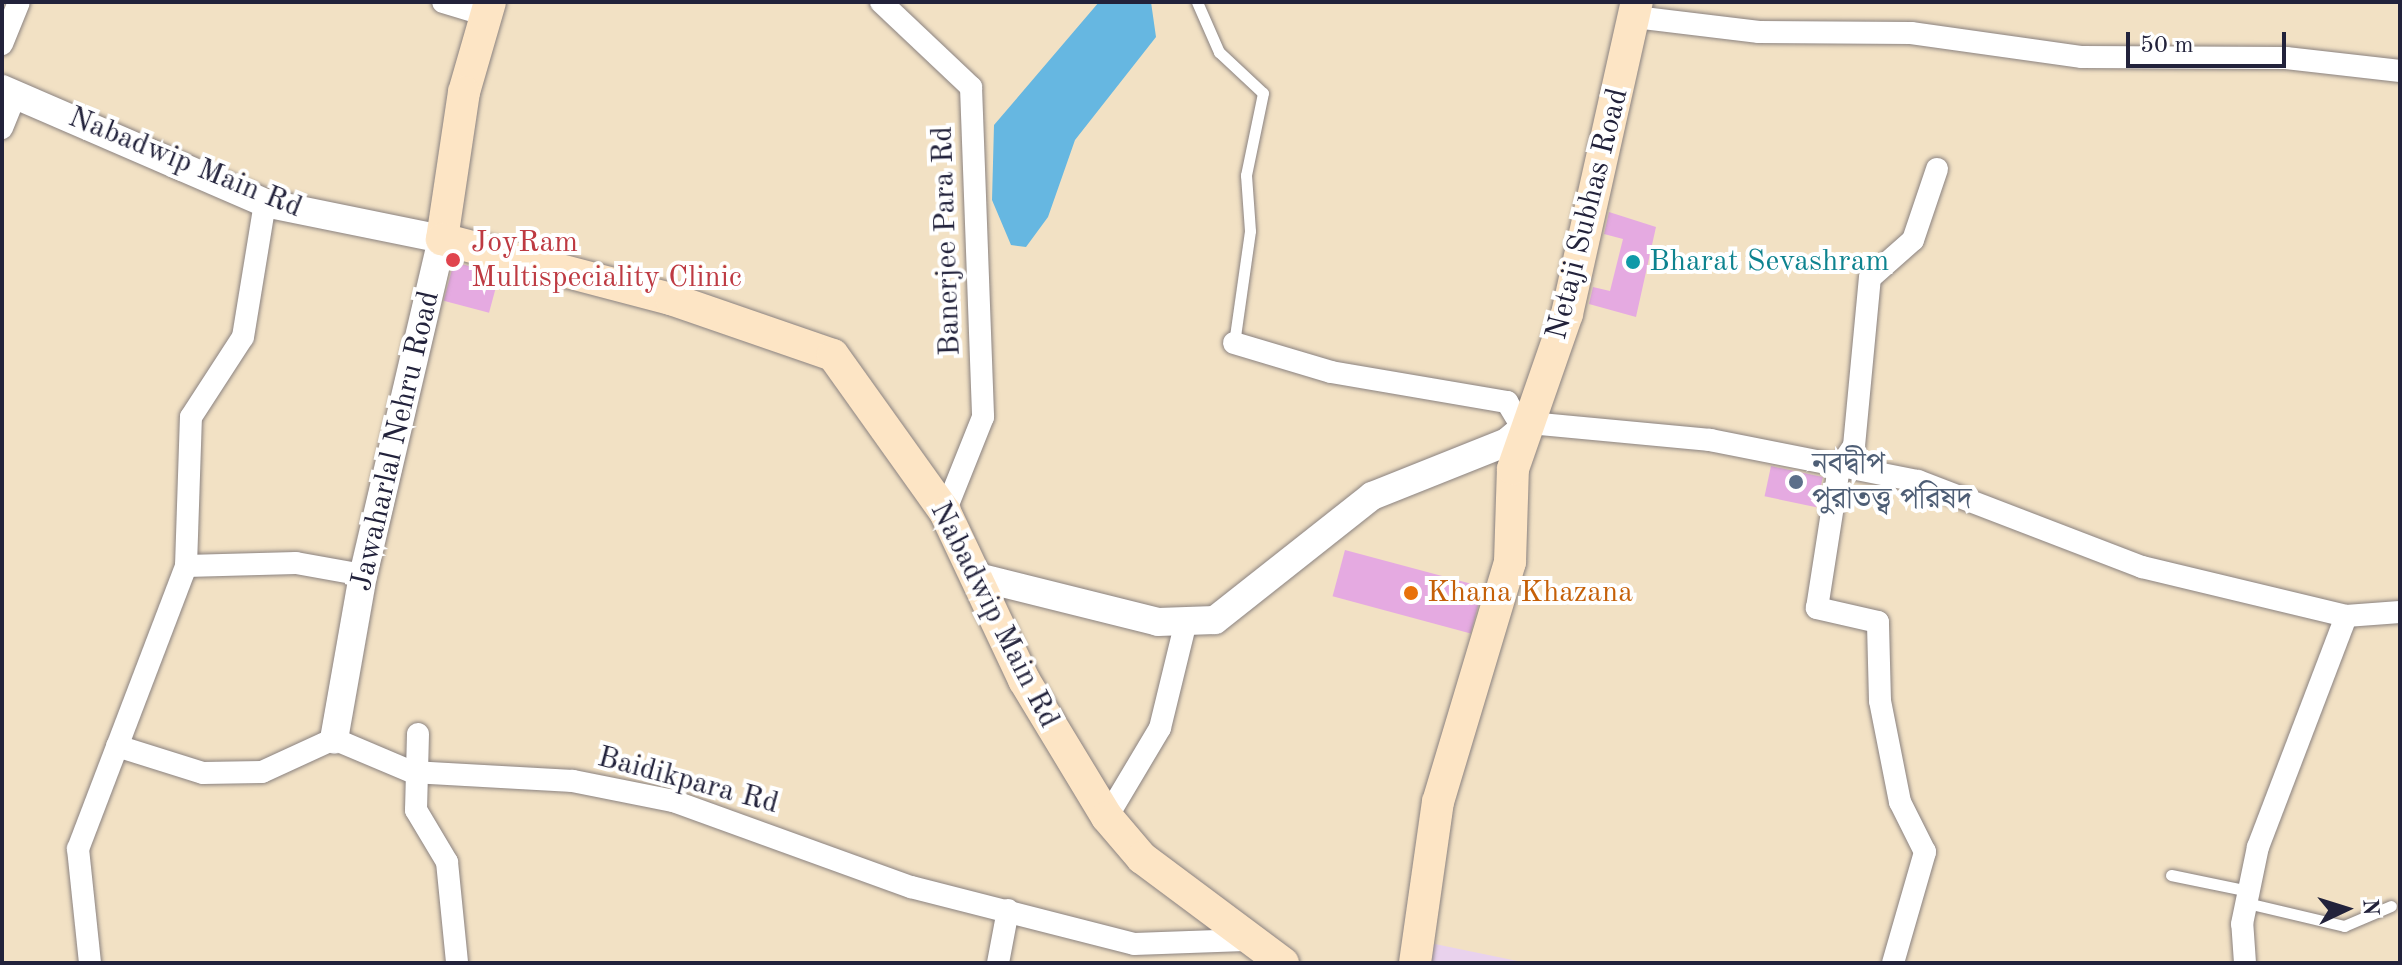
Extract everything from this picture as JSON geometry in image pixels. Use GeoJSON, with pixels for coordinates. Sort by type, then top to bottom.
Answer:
{"type":"FeatureCollection","features":[{"type":"Feature","properties":{"kind":"main road","name":"Jawaharlal Nehru Road"},"geometry":{"type":"LineString","coordinates":[[442,239],[464,92],[488,8]]}},
{"type":"Feature","properties":{"kind":"main road","name":"Netaji Subhas Road"},"geometry":{"type":"LineString","coordinates":[[1415,963],[1438,802],[1510,562],[1513,469],[1524,422],[1567,314],[1636,10]]}},
{"type":"Feature","properties":{"kind":"main road","name":"Nabadwip Main Rd"},"geometry":{"type":"LineString","coordinates":[[442,239],[656,295],[833,355],[945,512],[982,578],[1024,680],[1107,817],[1142,858],[1245,940],[1283,963]]}},
{"type":"Feature","properties":{"kind":"street"},"geometry":{"type":"LineString","coordinates":[[2,44],[19,2]]}},
{"type":"Feature","properties":{"kind":"street"},"geometry":{"type":"LineString","coordinates":[[443,2],[488,8]]}},
{"type":"Feature","properties":{"kind":"street","name":"Banerjee Para Rd"},"geometry":{"type":"LineString","coordinates":[[881,2],[971,87],[983,417],[945,512]]}},
{"type":"Feature","properties":{"kind":"street"},"geometry":{"type":"LineString","coordinates":[[1636,10],[1759,32],[1911,33],[2082,57],[2286,58],[2400,71]]}},
{"type":"Feature","properties":{"kind":"street"},"geometry":{"type":"LineString","coordinates":[[2,128],[9,91]]}},
{"type":"Feature","properties":{"kind":"street","name":"Nabadwip Main Rd"},"geometry":{"type":"LineString","coordinates":[[9,91],[265,203],[442,239]]}},
{"type":"Feature","properties":{"kind":"street"},"geometry":{"type":"LineString","coordinates":[[1893,963],[1925,852],[1900,802],[1885,730],[1878,622],[1817,608],[1842,463],[1854,446],[1870,278],[1913,240],[1937,169]]}},
{"type":"Feature","properties":{"kind":"street"},"geometry":{"type":"LineString","coordinates":[[90,963],[78,849],[186,566],[191,417],[243,337],[265,203]]}},
{"type":"Feature","properties":{"kind":"street","name":"Jawaharlal Nehru Road"},"geometry":{"type":"LineString","coordinates":[[334,739],[363,575],[442,239]]}},
{"type":"Feature","properties":{"kind":"street"},"geometry":{"type":"LineString","coordinates":[[1234,343],[1331,372],[1507,402],[1524,422],[1710,440],[1842,463],[1979,499],[2142,567],[2346,616],[2400,612]]}},
{"type":"Feature","properties":{"kind":"street"},"geometry":{"type":"LineString","coordinates":[[982,578],[1158,622],[1215,620],[1372,496],[1507,442],[1524,422]]}},
{"type":"Feature","properties":{"kind":"street"},"geometry":{"type":"LineString","coordinates":[[186,566],[296,563],[363,575]]}},
{"type":"Feature","properties":{"kind":"street"},"geometry":{"type":"LineString","coordinates":[[2245,963],[2248,897],[2258,847],[2346,616]]}},
{"type":"Feature","properties":{"kind":"street"},"geometry":{"type":"LineString","coordinates":[[1107,817],[1160,728],[1186,621]]}},
{"type":"Feature","properties":{"kind":"street"},"geometry":{"type":"LineString","coordinates":[[418,734],[412,772],[416,810],[447,862],[457,963]]}},
{"type":"Feature","properties":{"kind":"street"},"geometry":{"type":"LineString","coordinates":[[117,746],[203,773],[262,772],[334,739]]}},
{"type":"Feature","properties":{"kind":"street","name":"Baidikpara Rd"},"geometry":{"type":"LineString","coordinates":[[334,739],[412,772],[573,781],[673,801],[911,887],[1134,944],[1245,940]]}},
{"type":"Feature","properties":{"kind":"street"},"geometry":{"type":"LineString","coordinates":[[998,963],[1008,910]]}},
{"type":"Feature","properties":{"kind":"lane"},"geometry":{"type":"LineString","coordinates":[[1197,2],[1219,52],[1263,93],[1246,175],[1250,231],[1234,343]]}},
{"type":"Feature","properties":{"kind":"lane"},"geometry":{"type":"LineString","coordinates":[[2171,875],[2344,926],[2391,906]]}},
{"type":"Feature","properties":{"kind":"shaded area"},"geometry":{"type":"Polygon","coordinates":[[[1430,943],[1527,963],[1427,963],[1430,943]]]}},
{"type":"Feature","properties":{"kind":"water"},"geometry":{"type":"Polygon","coordinates":[[[1099,2],[1151,2],[1156,37],[1075,140],[1048,217],[1026,247],[1011,245],[992,200],[994,125],[1099,2]]]}},
{"type":"Feature","properties":{"kind":"building","name":"Bharat Sevashram"},"geometry":{"type":"Polygon","coordinates":[[[1609,212],[1656,227],[1636,317],[1589,304],[1593,287],[1610,291],[1623,239],[1604,234],[1609,212]]]}},
{"type":"Feature","properties":{"kind":"building"},"geometry":{"type":"Polygon","coordinates":[[[454,262],[499,274],[489,313],[444,301],[454,262]]]}},
{"type":"Feature","properties":{"kind":"building","name":"নবদ্বীপ পুরাতত্ত্ব পরিষদ"},"geometry":{"type":"Polygon","coordinates":[[[1771,466],[1823,477],[1816,507],[1765,496],[1771,466]]]}},
{"type":"Feature","properties":{"kind":"building","name":"Khana Khazana"},"geometry":{"type":"Polygon","coordinates":[[[1345,550],[1483,587],[1471,633],[1333,596],[1345,550]]]}},
{"type":"Feature","properties":{"kind":"place","name":"JoyRam Multispeciality Clinic"},"geometry":{"type":"Point","coordinates":[453,260]}},
{"type":"Feature","properties":{"kind":"place","name":"Bharat Sevashram"},"geometry":{"type":"Point","coordinates":[1633,262]}},
{"type":"Feature","properties":{"kind":"place","name":"নবদ্বীপ পুরাতত্ত্ব পরিষদ"},"geometry":{"type":"Point","coordinates":[1796,482]}},
{"type":"Feature","properties":{"kind":"place","name":"Khana Khazana"},"geometry":{"type":"Point","coordinates":[1411,593]}}]}
